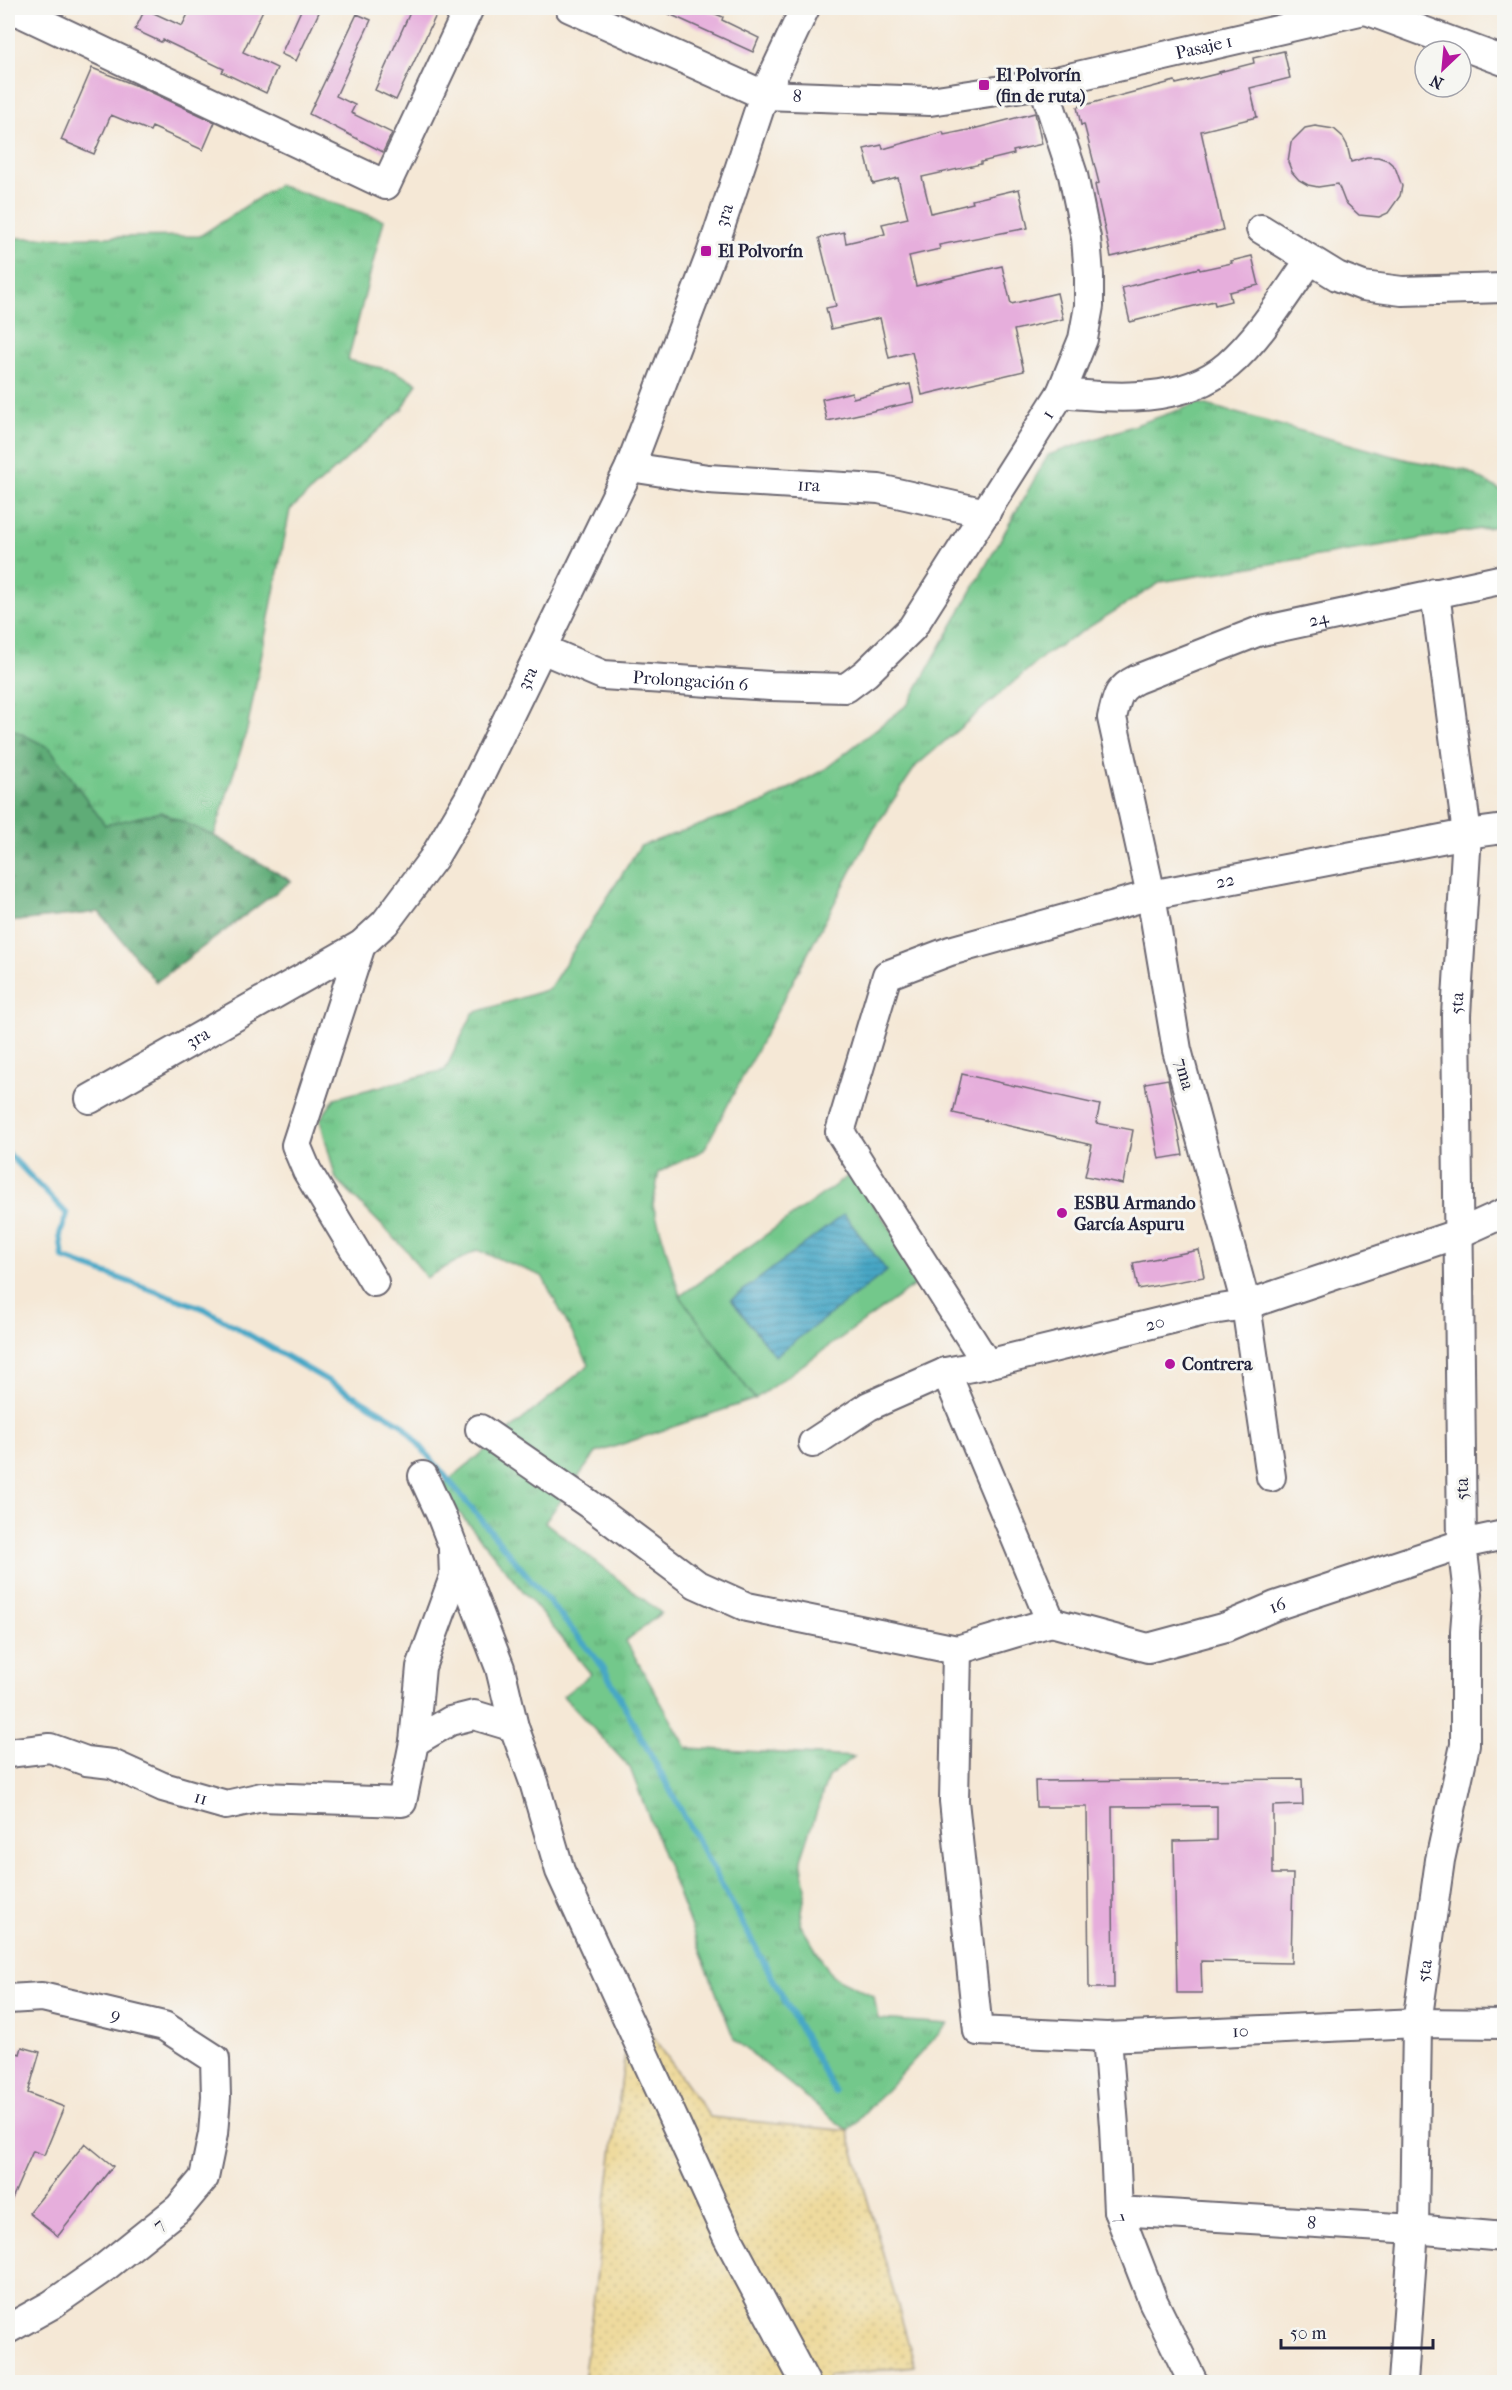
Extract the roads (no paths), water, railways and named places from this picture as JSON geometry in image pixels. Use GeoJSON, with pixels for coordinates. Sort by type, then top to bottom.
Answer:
{"type":"FeatureCollection","features":[{"type":"Feature","properties":{"kind":"street"},"geometry":{"type":"LineString","coordinates":[[10,8],[386,185],[469,8]]}},
{"type":"Feature","properties":{"kind":"street","name":"8"},"geometry":{"type":"LineString","coordinates":[[570,8],[764,95],[930,101],[1043,84]]}},
{"type":"Feature","properties":{"kind":"street"},"geometry":{"type":"LineString","coordinates":[[764,95],[805,8]]}},
{"type":"Feature","properties":{"kind":"street"},"geometry":{"type":"LineString","coordinates":[[1363,9],[1504,61]]}},
{"type":"Feature","properties":{"kind":"street","name":"Pasaje 1"},"geometry":{"type":"LineString","coordinates":[[1043,84],[1363,9]]}},
{"type":"Feature","properties":{"kind":"street","name":"1"},"geometry":{"type":"LineString","coordinates":[[846,688],[866,673],[912,628],[1061,393],[1083,339],[1089,306],[1086,238],[1073,175],[1043,84]]}},
{"type":"Feature","properties":{"kind":"street","name":"3ra"},"geometry":{"type":"LineString","coordinates":[[90,1099],[361,945],[385,923],[433,859],[468,800],[630,467],[711,254],[764,95]]}},
{"type":"Feature","properties":{"kind":"street"},"geometry":{"type":"LineString","coordinates":[[1261,229],[1337,276],[1363,286],[1402,291],[1504,288]]}},
{"type":"Feature","properties":{"kind":"street"},"geometry":{"type":"LineString","coordinates":[[1061,393],[1113,397],[1139,396],[1173,391],[1199,382],[1228,365],[1257,333],[1310,260]]}},
{"type":"Feature","properties":{"kind":"street","name":"1ra"},"geometry":{"type":"LineString","coordinates":[[630,467],[708,479],[879,489],[986,513]]}},
{"type":"Feature","properties":{"kind":"street","name":"24"},"geometry":{"type":"LineString","coordinates":[[1137,679],[1257,632],[1504,579]]}},
{"type":"Feature","properties":{"kind":"street","name":"5ta"},"geometry":{"type":"LineString","coordinates":[[1403,2382],[1414,2229],[1418,2023],[1440,1860],[1465,1745],[1465,1630],[1468,1594],[1462,1544],[1456,1015],[1467,834],[1435,593]]}},
{"type":"Feature","properties":{"kind":"street","name":"Prolongación 6"},"geometry":{"type":"LineString","coordinates":[[542,649],[603,675],[770,686],[846,688]]}},
{"type":"Feature","properties":{"kind":"street","name":"7ma"},"geometry":{"type":"LineString","coordinates":[[1137,679],[1126,684],[1117,694],[1112,718],[1151,895],[1177,1050],[1246,1305],[1271,1477]]}},
{"type":"Feature","properties":{"kind":"street","name":"22"},"geometry":{"type":"LineString","coordinates":[[987,1364],[840,1132],[887,975],[950,951],[1151,895],[1467,834],[1504,829]]}},
{"type":"Feature","properties":{"kind":"street"},"geometry":{"type":"LineString","coordinates":[[361,945],[296,1145],[308,1171],[374,1282]]}},
{"type":"Feature","properties":{"kind":"street","name":"20"},"geometry":{"type":"LineString","coordinates":[[813,1443],[869,1406],[946,1372],[1205,1311],[1246,1305],[1460,1233],[1504,1213]]}},
{"type":"Feature","properties":{"kind":"street"},"geometry":{"type":"LineString","coordinates":[[480,1429],[589,1504],[696,1584],[747,1607],[957,1650],[1051,1622],[946,1372]]}},
{"type":"Feature","properties":{"kind":"street"},"geometry":{"type":"LineString","coordinates":[[423,1476],[500,1668],[514,1727],[534,1782],[560,1871],[728,2238],[806,2382]]}},
{"type":"Feature","properties":{"kind":"street","name":"16"},"geometry":{"type":"LineString","coordinates":[[1051,1622],[1148,1648],[1226,1627],[1275,1606],[1462,1544],[1504,1535]]}},
{"type":"Feature","properties":{"kind":"street"},"geometry":{"type":"LineString","coordinates":[[414,1742],[421,1667],[453,1577],[453,1549]]}},
{"type":"Feature","properties":{"kind":"street","name":"10"},"geometry":{"type":"LineString","coordinates":[[957,1650],[954,1801],[978,2031],[1107,2037],[1418,2023],[1504,2024]]}},
{"type":"Feature","properties":{"kind":"street"},"geometry":{"type":"LineString","coordinates":[[414,1742],[450,1721],[474,1715],[514,1727]]}},
{"type":"Feature","properties":{"kind":"street","name":"11"},"geometry":{"type":"LineString","coordinates":[[8,1753],[50,1748],[86,1761],[112,1764],[164,1787],[226,1805],[262,1797],[402,1802],[414,1742]]}},
{"type":"Feature","properties":{"kind":"street","name":"9"},"geometry":{"type":"LineString","coordinates":[[8,1999],[42,1997],[164,2026],[215,2059]]}},
{"type":"Feature","properties":{"kind":"street","name":"7"},"geometry":{"type":"LineString","coordinates":[[1107,2037],[1118,2211],[1153,2301],[1194,2382]]}},
{"type":"Feature","properties":{"kind":"street","name":"7"},"geometry":{"type":"LineString","coordinates":[[8,2329],[51,2305],[113,2262],[179,2208],[204,2178],[213,2134],[216,2097],[215,2059]]}},
{"type":"Feature","properties":{"kind":"street","name":"8"},"geometry":{"type":"LineString","coordinates":[[1118,2211],[1414,2229],[1504,2237]]}},
{"type":"Feature","properties":{"kind":"water"},"geometry":{"type":"Polygon","coordinates":[[[844,1214],[887,1271],[775,1356],[731,1300],[844,1214]]]}},
{"type":"Feature","properties":{"kind":"waterway"},"geometry":{"type":"LineString","coordinates":[[8,1153],[67,1214],[60,1234],[63,1258],[205,1309],[402,1424],[603,1667],[834,2091]]}},
{"type":"Feature","properties":{"kind":"place","name":"El Polvorín (fin de ruta)"},"geometry":{"type":"Point","coordinates":[984,85]}},
{"type":"Feature","properties":{"kind":"place","name":"El Polvorín"},"geometry":{"type":"Point","coordinates":[706,251]}},
{"type":"Feature","properties":{"kind":"place","name":"ESBU Armando García Aspuru"},"geometry":{"type":"Point","coordinates":[1062,1213]}},
{"type":"Feature","properties":{"kind":"place","name":"Contrera"},"geometry":{"type":"Point","coordinates":[1170,1364]}}]}
